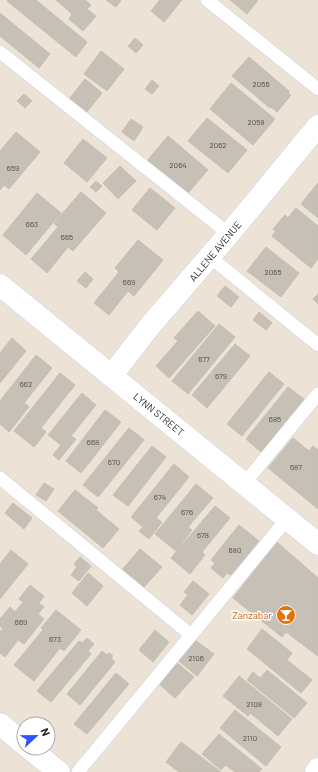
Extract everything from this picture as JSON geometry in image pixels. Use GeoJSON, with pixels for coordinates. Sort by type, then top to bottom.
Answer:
{"type":"FeatureCollection","features":[{"type":"Feature","properties":{"kind":"street","name":"ALLENE AVENUE"},"geometry":{"type":"LineString","coordinates":[[112,375],[149,327],[210,257],[318,126]]}},
{"type":"Feature","properties":{"kind":"street","name":"LYNN STREET"},"geometry":{"type":"LineString","coordinates":[[0,285],[318,544]]}},
{"type":"Feature","properties":{"kind":"street"},"geometry":{"type":"LineString","coordinates":[[0,724],[16,737]]}},
{"type":"Feature","properties":{"kind":"street"},"geometry":{"type":"LineString","coordinates":[[39,756],[59,772]]}},
{"type":"Feature","properties":{"kind":"lane"},"geometry":{"type":"LineString","coordinates":[[207,0],[318,89]]}},
{"type":"Feature","properties":{"kind":"lane"},"geometry":{"type":"LineString","coordinates":[[0,52],[229,234]]}},
{"type":"Feature","properties":{"kind":"lane"},"geometry":{"type":"LineString","coordinates":[[210,257],[318,345]]}},
{"type":"Feature","properties":{"kind":"lane"},"geometry":{"type":"LineString","coordinates":[[244,484],[318,394]]}},
{"type":"Feature","properties":{"kind":"lane"},"geometry":{"type":"LineString","coordinates":[[0,478],[191,634]]}},
{"type":"Feature","properties":{"kind":"lane"},"geometry":{"type":"LineString","coordinates":[[78,772],[287,518]]}},
{"type":"Feature","properties":{"kind":"building"},"geometry":{"type":"Polygon","coordinates":[[[36,0],[87,42],[76,57],[7,1],[36,0]]]}},
{"type":"Feature","properties":{"kind":"building"},"geometry":{"type":"Polygon","coordinates":[[[56,0],[85,0],[91,5],[87,9],[96,16],[83,31],[69,19],[72,14],[56,0]]]}},
{"type":"Feature","properties":{"kind":"building"},"geometry":{"type":"Polygon","coordinates":[[[106,0],[121,0],[116,7],[106,0]]]}},
{"type":"Feature","properties":{"kind":"building"},"geometry":{"type":"Polygon","coordinates":[[[160,0],[182,0],[164,22],[151,11],[160,0]]]}},
{"type":"Feature","properties":{"kind":"building"},"geometry":{"type":"Polygon","coordinates":[[[230,0],[258,0],[247,14],[230,0]]]}},
{"type":"Feature","properties":{"kind":"building"},"geometry":{"type":"Polygon","coordinates":[[[0,13],[50,54],[39,68],[0,36],[0,13]]]}},
{"type":"Feature","properties":{"kind":"building"},"geometry":{"type":"Polygon","coordinates":[[[135,38],[143,45],[136,53],[128,46],[135,38]]]}},
{"type":"Feature","properties":{"kind":"building"},"geometry":{"type":"Polygon","coordinates":[[[101,51],[124,69],[107,91],[84,74],[101,51]]]}},
{"type":"Feature","properties":{"kind":"building"},"geometry":{"type":"Polygon","coordinates":[[[249,57],[289,91],[288,93],[291,95],[277,112],[271,107],[270,108],[232,76],[249,57]]]}},
{"type":"Feature","properties":{"kind":"building"},"geometry":{"type":"Polygon","coordinates":[[[85,79],[102,93],[86,113],[69,99],[85,79]]]}},
{"type":"Feature","properties":{"kind":"building"},"geometry":{"type":"Polygon","coordinates":[[[152,80],[159,86],[152,94],[145,89],[152,80]]]}},
{"type":"Feature","properties":{"kind":"building"},"geometry":{"type":"Polygon","coordinates":[[[231,83],[275,119],[253,145],[210,109],[231,83]]]}},
{"type":"Feature","properties":{"kind":"building"},"geometry":{"type":"Polygon","coordinates":[[[24,94],[32,101],[25,108],[17,101],[24,94]]]}},
{"type":"Feature","properties":{"kind":"building"},"geometry":{"type":"Polygon","coordinates":[[[207,118],[247,150],[228,173],[188,141],[207,118]]]}},
{"type":"Feature","properties":{"kind":"building"},"geometry":{"type":"Polygon","coordinates":[[[131,119],[143,127],[134,141],[122,132],[131,119]]]}},
{"type":"Feature","properties":{"kind":"building"},"geometry":{"type":"Polygon","coordinates":[[[16,132],[40,152],[9,189],[4,185],[0,190],[0,151],[16,132]]]}},
{"type":"Feature","properties":{"kind":"building"},"geometry":{"type":"Polygon","coordinates":[[[168,136],[208,170],[187,194],[147,161],[168,136]]]}},
{"type":"Feature","properties":{"kind":"building"},"geometry":{"type":"Polygon","coordinates":[[[83,139],[107,158],[87,182],[64,163],[83,139]]]}},
{"type":"Feature","properties":{"kind":"building"},"geometry":{"type":"Polygon","coordinates":[[[120,166],[136,181],[118,199],[103,183],[120,166]]]}},
{"type":"Feature","properties":{"kind":"building"},"geometry":{"type":"Polygon","coordinates":[[[96,181],[102,186],[96,192],[90,187],[96,181]]]}},
{"type":"Feature","properties":{"kind":"building"},"geometry":{"type":"Polygon","coordinates":[[[318,183],[318,218],[301,204],[318,183]]]}},
{"type":"Feature","properties":{"kind":"building"},"geometry":{"type":"Polygon","coordinates":[[[150,188],[175,208],[157,230],[132,210],[150,188]]]}},
{"type":"Feature","properties":{"kind":"building"},"geometry":{"type":"Polygon","coordinates":[[[81,192],[106,213],[73,251],[68,247],[47,273],[31,259],[58,227],[54,223],[81,192]]]}},
{"type":"Feature","properties":{"kind":"building"},"geometry":{"type":"Polygon","coordinates":[[[37,193],[61,213],[26,255],[3,235],[37,193]]]}},
{"type":"Feature","properties":{"kind":"building"},"geometry":{"type":"Polygon","coordinates":[[[296,208],[318,226],[318,259],[311,268],[272,236],[276,231],[273,229],[285,215],[288,218],[296,208]]]}},
{"type":"Feature","properties":{"kind":"building"},"geometry":{"type":"Polygon","coordinates":[[[138,240],[163,260],[134,296],[128,291],[109,315],[94,303],[119,272],[115,268],[138,240]]]}},
{"type":"Feature","properties":{"kind":"building"},"geometry":{"type":"Polygon","coordinates":[[[266,247],[299,273],[281,297],[247,271],[266,247]]]}},
{"type":"Feature","properties":{"kind":"building"},"geometry":{"type":"Polygon","coordinates":[[[85,272],[93,279],[86,288],[77,281],[85,272]]]}},
{"type":"Feature","properties":{"kind":"building"},"geometry":{"type":"Polygon","coordinates":[[[225,286],[239,297],[231,307],[217,296],[225,286]]]}},
{"type":"Feature","properties":{"kind":"building"},"geometry":{"type":"Polygon","coordinates":[[[318,294],[318,304],[313,299],[318,294]]]}},
{"type":"Feature","properties":{"kind":"building"},"geometry":{"type":"Polygon","coordinates":[[[198,311],[215,326],[169,378],[156,366],[178,341],[174,338],[198,311]]]}},
{"type":"Feature","properties":{"kind":"building"},"geometry":{"type":"Polygon","coordinates":[[[259,312],[272,323],[266,330],[253,320],[259,312]]]}},
{"type":"Feature","properties":{"kind":"building"},"geometry":{"type":"Polygon","coordinates":[[[219,324],[235,337],[188,394],[172,381],[219,324]]]}},
{"type":"Feature","properties":{"kind":"building"},"geometry":{"type":"Polygon","coordinates":[[[12,338],[26,351],[0,383],[0,353],[12,338]]]}},
{"type":"Feature","properties":{"kind":"building"},"geometry":{"type":"Polygon","coordinates":[[[235,344],[250,356],[207,408],[192,395],[235,344]]]}},
{"type":"Feature","properties":{"kind":"building"},"geometry":{"type":"Polygon","coordinates":[[[36,355],[52,368],[24,403],[29,407],[9,432],[0,424],[0,401],[36,355]]]}},
{"type":"Feature","properties":{"kind":"building"},"geometry":{"type":"Polygon","coordinates":[[[269,372],[284,384],[242,436],[227,424],[269,372]]]}},
{"type":"Feature","properties":{"kind":"building"},"geometry":{"type":"Polygon","coordinates":[[[60,373],[75,385],[41,428],[46,432],[34,447],[14,431],[60,373]]]}},
{"type":"Feature","properties":{"kind":"building"},"geometry":{"type":"Polygon","coordinates":[[[288,387],[304,399],[261,452],[246,439],[288,387]]]}},
{"type":"Feature","properties":{"kind":"building"},"geometry":{"type":"Polygon","coordinates":[[[82,393],[96,405],[71,436],[76,439],[59,460],[53,455],[61,445],[48,435],[82,393]]]}},
{"type":"Feature","properties":{"kind":"building"},"geometry":{"type":"Polygon","coordinates":[[[105,410],[121,422],[81,473],[66,461],[105,410]]]}},
{"type":"Feature","properties":{"kind":"building"},"geometry":{"type":"Polygon","coordinates":[[[129,428],[144,440],[98,497],[83,485],[129,428]]]}},
{"type":"Feature","properties":{"kind":"building"},"geometry":{"type":"Polygon","coordinates":[[[293,438],[309,451],[313,446],[318,450],[318,509],[268,468],[293,438]]]}},
{"type":"Feature","properties":{"kind":"building"},"geometry":{"type":"Polygon","coordinates":[[[152,446],[166,457],[128,506],[113,495],[152,446]]]}},
{"type":"Feature","properties":{"kind":"building"},"geometry":{"type":"Polygon","coordinates":[[[174,464],[189,477],[156,518],[162,522],[149,539],[139,531],[143,527],[131,517],[174,464]]]}},
{"type":"Feature","properties":{"kind":"building"},"geometry":{"type":"Polygon","coordinates":[[[44,483],[54,489],[46,501],[36,495],[44,483]]]}},
{"type":"Feature","properties":{"kind":"building"},"geometry":{"type":"Polygon","coordinates":[[[196,484],[213,498],[188,527],[192,530],[176,551],[155,534],[196,484]]]}},
{"type":"Feature","properties":{"kind":"building"},"geometry":{"type":"Polygon","coordinates":[[[75,490],[98,508],[96,510],[119,529],[103,548],[58,511],[75,490]]]}},
{"type":"Feature","properties":{"kind":"building"},"geometry":{"type":"Polygon","coordinates":[[[13,503],[32,518],[24,529],[5,513],[13,503]]]}},
{"type":"Feature","properties":{"kind":"building"},"geometry":{"type":"Polygon","coordinates":[[[215,506],[230,518],[202,552],[205,555],[190,574],[171,558],[215,506]]]}},
{"type":"Feature","properties":{"kind":"building"},"geometry":{"type":"Polygon","coordinates":[[[239,525],[259,541],[231,575],[227,573],[223,578],[211,568],[215,563],[211,560],[239,525]]]}},
{"type":"Feature","properties":{"kind":"building","name":"Zanzabar"},"geometry":{"type":"Polygon","coordinates":[[[277,542],[318,578],[318,656],[286,632],[282,637],[233,598],[277,542]]]}},
{"type":"Feature","properties":{"kind":"building"},"geometry":{"type":"Polygon","coordinates":[[[140,549],[162,567],[143,588],[122,570],[140,549]]]}},
{"type":"Feature","properties":{"kind":"building"},"geometry":{"type":"Polygon","coordinates":[[[11,550],[28,564],[0,599],[0,564],[11,550]]]}},
{"type":"Feature","properties":{"kind":"building"},"geometry":{"type":"Polygon","coordinates":[[[80,557],[91,566],[79,581],[71,575],[77,567],[74,564],[80,557]]]}},
{"type":"Feature","properties":{"kind":"building"},"geometry":{"type":"Polygon","coordinates":[[[88,573],[103,586],[87,606],[72,593],[88,573]]]}},
{"type":"Feature","properties":{"kind":"building"},"geometry":{"type":"Polygon","coordinates":[[[193,581],[209,594],[192,615],[180,605],[188,595],[184,592],[193,581]]]}},
{"type":"Feature","properties":{"kind":"building"},"geometry":{"type":"Polygon","coordinates":[[[30,585],[44,596],[39,603],[44,607],[38,614],[44,619],[24,644],[18,640],[5,657],[0,653],[0,632],[3,628],[0,626],[0,619],[10,607],[15,612],[23,602],[19,599],[30,585]]]}},
{"type":"Feature","properties":{"kind":"building"},"geometry":{"type":"Polygon","coordinates":[[[56,610],[81,630],[64,651],[60,648],[34,681],[14,665],[43,630],[41,628],[56,610]]]}},
{"type":"Feature","properties":{"kind":"building"},"geometry":{"type":"Polygon","coordinates":[[[262,629],[292,653],[287,660],[312,680],[301,693],[247,649],[262,629]]]}},
{"type":"Feature","properties":{"kind":"building"},"geometry":{"type":"Polygon","coordinates":[[[155,630],[169,642],[153,662],[139,650],[155,630]]]}},
{"type":"Feature","properties":{"kind":"building"},"geometry":{"type":"Polygon","coordinates":[[[87,638],[94,644],[88,651],[91,654],[51,702],[37,691],[79,641],[82,643],[87,638]]]}},
{"type":"Feature","properties":{"kind":"building"},"geometry":{"type":"Polygon","coordinates":[[[195,640],[214,654],[197,676],[179,661],[195,640]]]}},
{"type":"Feature","properties":{"kind":"building"},"geometry":{"type":"Polygon","coordinates":[[[102,651],[107,655],[109,653],[113,656],[111,658],[115,662],[80,705],[67,694],[102,651]]]}},
{"type":"Feature","properties":{"kind":"building"},"geometry":{"type":"Polygon","coordinates":[[[176,662],[194,677],[175,698],[158,683],[176,662]]]}},
{"type":"Feature","properties":{"kind":"building"},"geometry":{"type":"Polygon","coordinates":[[[267,670],[307,703],[294,718],[247,680],[253,672],[260,678],[267,670]]]}},
{"type":"Feature","properties":{"kind":"building"},"geometry":{"type":"Polygon","coordinates":[[[116,673],[129,684],[87,734],[74,724],[116,673]]]}},
{"type":"Feature","properties":{"kind":"building"},"geometry":{"type":"Polygon","coordinates":[[[239,676],[292,719],[278,736],[250,713],[248,716],[223,696],[239,676]]]}},
{"type":"Feature","properties":{"kind":"building"},"geometry":{"type":"Polygon","coordinates":[[[235,710],[281,747],[266,766],[220,728],[235,710]]]}},
{"type":"Feature","properties":{"kind":"building"},"geometry":{"type":"Polygon","coordinates":[[[219,734],[262,769],[259,772],[235,772],[226,765],[221,770],[202,754],[219,734]]]}},
{"type":"Feature","properties":{"kind":"building"},"geometry":{"type":"Polygon","coordinates":[[[181,742],[221,772],[179,772],[166,762],[181,742]]]}},
{"type":"Feature","properties":{"kind":"place","name":"Zanzabar"},"geometry":{"type":"Point","coordinates":[286,615]}}]}
